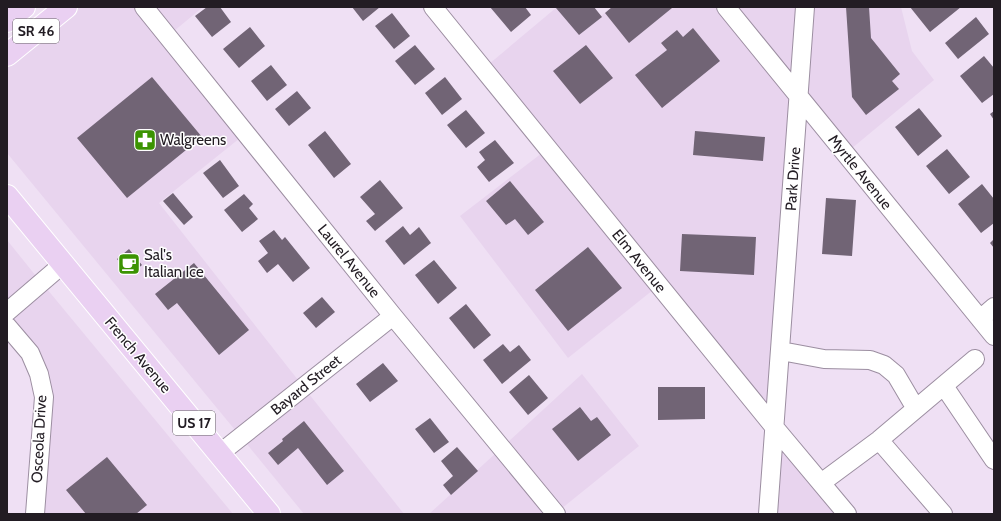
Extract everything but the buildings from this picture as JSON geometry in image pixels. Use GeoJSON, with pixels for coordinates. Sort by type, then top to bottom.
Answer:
{"type":"FeatureCollection","features":[{"type":"Feature","properties":{"kind":"main road","name":"SR 46"},"geometry":{"type":"LineString","coordinates":[[7,21],[24,7]]}},
{"type":"Feature","properties":{"kind":"main road","name":"SR 46"},"geometry":{"type":"LineString","coordinates":[[7,55],[66,7]]}},
{"type":"Feature","properties":{"kind":"main road","name":"French Avenue"},"geometry":{"type":"LineString","coordinates":[[7,196],[269,514]]}},
{"type":"Feature","properties":{"kind":"street","name":"Laurel Avenue"},"geometry":{"type":"LineString","coordinates":[[144,7],[393,316],[556,514]]}},
{"type":"Feature","properties":{"kind":"street","name":"Elm Avenue"},"geometry":{"type":"LineString","coordinates":[[433,7],[775,428],[847,514]]}},
{"type":"Feature","properties":{"kind":"street","name":"Myrtle Avenue"},"geometry":{"type":"LineString","coordinates":[[726,7],[994,336]]}},
{"type":"Feature","properties":{"kind":"street","name":"Park Drive"},"geometry":{"type":"LineString","coordinates":[[768,514],[805,7]]}},
{"type":"Feature","properties":{"kind":"street"},"geometry":{"type":"LineString","coordinates":[[7,312],[63,264]]}},
{"type":"Feature","properties":{"kind":"street"},"geometry":{"type":"LineString","coordinates":[[980,319],[994,307]]}},
{"type":"Feature","properties":{"kind":"street","name":"Bayard Street"},"geometry":{"type":"LineString","coordinates":[[219,454],[393,316]]}},
{"type":"Feature","properties":{"kind":"street","name":"Osceola Drive"},"geometry":{"type":"LineString","coordinates":[[7,326],[30,353],[39,374],[44,397],[35,514]]}},
{"type":"Feature","properties":{"kind":"street"},"geometry":{"type":"LineString","coordinates":[[781,351],[824,360],[870,360],[884,365],[896,375],[916,409]]}},
{"type":"Feature","properties":{"kind":"street"},"geometry":{"type":"LineString","coordinates":[[821,483],[879,440],[975,359]]}},
{"type":"Feature","properties":{"kind":"street"},"geometry":{"type":"LineString","coordinates":[[944,386],[994,460]]}},
{"type":"Feature","properties":{"kind":"street"},"geometry":{"type":"LineString","coordinates":[[879,440],[943,514]]}},
{"type":"Feature","properties":{"kind":"shaded area"},"geometry":{"type":"Polygon","coordinates":[[[79,7],[135,7],[240,138],[159,203],[298,380],[235,430],[7,153],[7,65],[79,7]]]}},
{"type":"Feature","properties":{"kind":"shaded area"},"geometry":{"type":"Polygon","coordinates":[[[155,7],[203,7],[174,31],[155,7]]]}},
{"type":"Feature","properties":{"kind":"shaded area"},"geometry":{"type":"Polygon","coordinates":[[[557,7],[577,7],[591,24],[612,7],[715,7],[791,100],[768,408],[489,64],[557,7]]]}},
{"type":"Feature","properties":{"kind":"shaded area"},"geometry":{"type":"Polygon","coordinates":[[[735,7],[797,7],[792,78],[735,7]]]}},
{"type":"Feature","properties":{"kind":"shaded area"},"geometry":{"type":"Polygon","coordinates":[[[813,7],[901,7],[912,51],[934,80],[851,149],[807,96],[813,7]]]}},
{"type":"Feature","properties":{"kind":"shaded area"},"geometry":{"type":"Polygon","coordinates":[[[542,153],[653,290],[568,358],[460,216],[542,153]]]}},
{"type":"Feature","properties":{"kind":"shaded area"},"geometry":{"type":"Polygon","coordinates":[[[7,240],[36,276],[7,301],[7,240]]]}},
{"type":"Feature","properties":{"kind":"shaded area"},"geometry":{"type":"Polygon","coordinates":[[[47,289],[233,514],[43,514],[52,396],[12,319],[47,289]]]}},
{"type":"Feature","properties":{"kind":"shaded area"},"geometry":{"type":"Polygon","coordinates":[[[582,374],[639,446],[561,509],[507,443],[582,374]]]}},
{"type":"Feature","properties":{"kind":"shaded area"},"geometry":{"type":"Polygon","coordinates":[[[309,394],[404,514],[304,514],[246,443],[309,394]]]}},
{"type":"Feature","properties":{"kind":"shaded area"},"geometry":{"type":"Polygon","coordinates":[[[782,448],[837,514],[776,514],[782,448]]]}},
{"type":"Feature","properties":{"kind":"shaded area"},"geometry":{"type":"Polygon","coordinates":[[[496,453],[546,514],[429,514],[496,453]]]}},
{"type":"Feature","properties":{"kind":"place","name":"Walgreens"},"geometry":{"type":"Point","coordinates":[145,140]}},
{"type":"Feature","properties":{"kind":"place","name":"Sal's Italian Ice"},"geometry":{"type":"Point","coordinates":[129,264]}}]}
